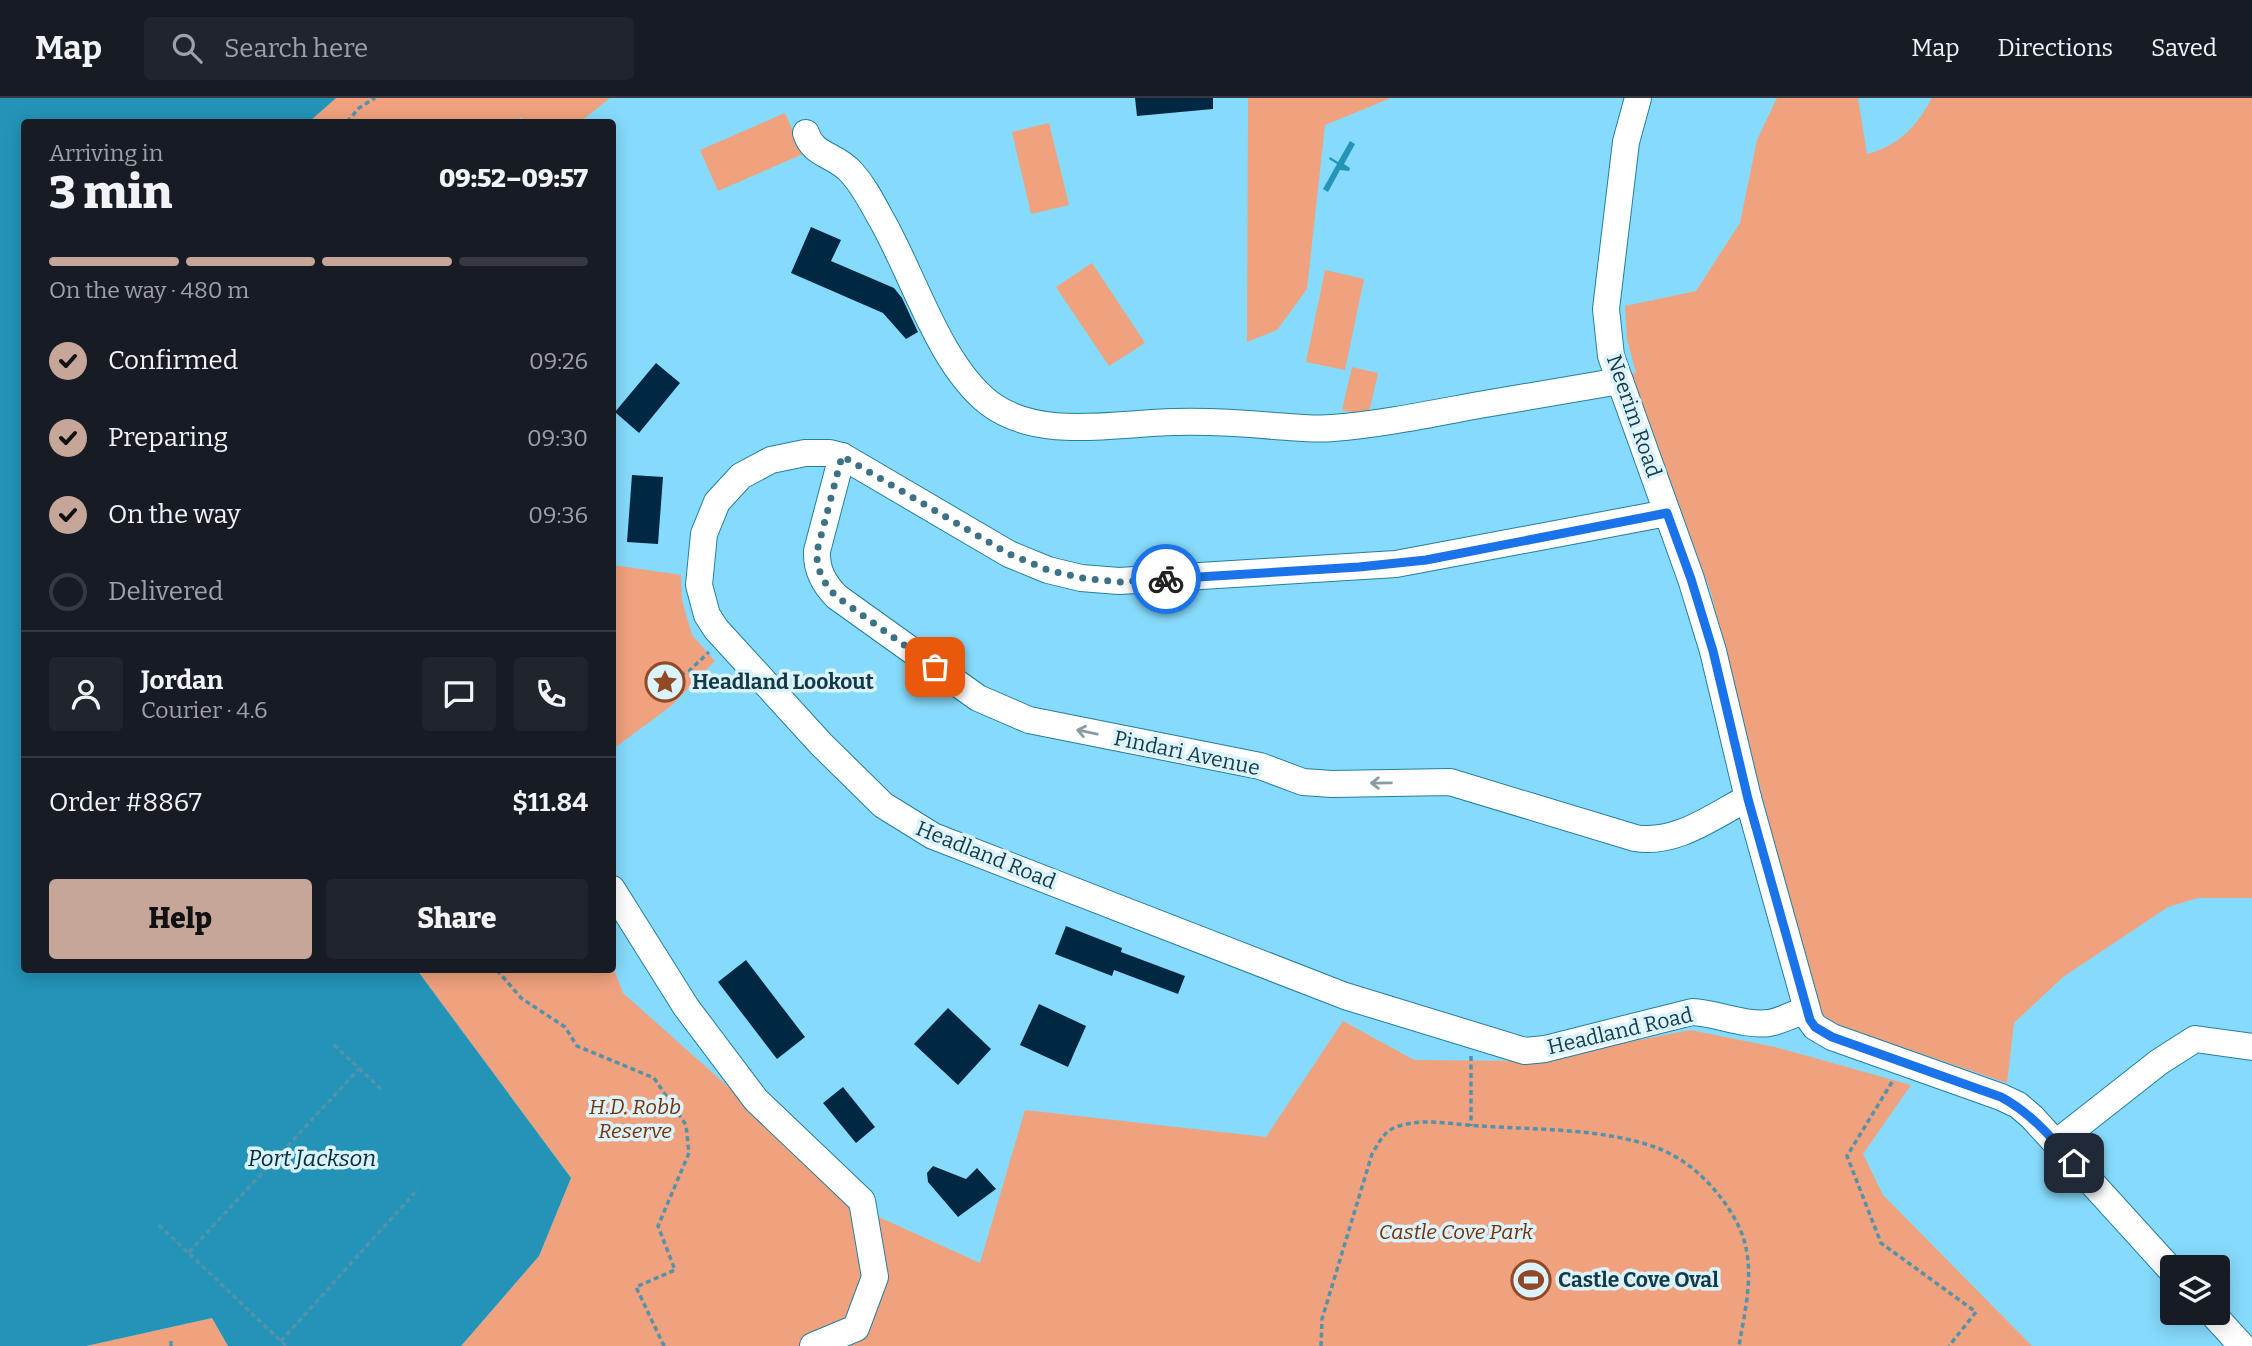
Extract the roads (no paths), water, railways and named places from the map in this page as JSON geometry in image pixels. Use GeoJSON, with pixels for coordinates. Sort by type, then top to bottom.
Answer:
{"type":"FeatureCollection","features":[{"type":"Feature","properties":{"kind":"street","name":"Neerim Road"},"geometry":{"type":"LineString","coordinates":[[1638,98],[1626,142],[1606,309],[1611,356],[1691,579],[1713,651],[1748,799],[1805,1010]]}},
{"type":"Feature","properties":{"kind":"street"},"geometry":{"type":"LineString","coordinates":[[806,133],[809,144],[817,151],[840,161],[865,192],[894,242],[942,343],[961,374],[989,403],[1007,415],[1027,422],[1090,427],[1210,421],[1329,429],[1408,419],[1620,381]]}},
{"type":"Feature","properties":{"kind":"street","name":"Headland Road"},"geometry":{"type":"LineString","coordinates":[[1667,513],[1416,562],[1119,582],[1082,578],[1048,570],[1009,554],[842,456],[805,453],[772,460],[741,476],[717,502],[704,534],[699,585],[707,615],[724,639],[821,744],[883,805],[933,836],[1345,996],[1525,1051],[1545,1049],[1685,1013],[1706,1013],[1761,1023],[1772,1022],[1805,1010]]}},
{"type":"Feature","properties":{"kind":"street","name":"Pindari Avenue"},"geometry":{"type":"LineString","coordinates":[[842,456],[817,551],[817,563],[827,588],[978,698],[1008,712],[1037,722],[1260,766],[1303,782],[1450,782],[1635,838],[1650,840],[1683,832],[1748,799]]}},
{"type":"Feature","properties":{"kind":"street"},"geometry":{"type":"LineString","coordinates":[[616,895],[686,1007],[756,1100],[863,1201],[875,1277],[856,1328],[813,1346]]}},
{"type":"Feature","properties":{"kind":"street"},"geometry":{"type":"LineString","coordinates":[[1805,1010],[1815,1027],[1832,1037],[2018,1105],[2160,1258]]}},
{"type":"Feature","properties":{"kind":"street"},"geometry":{"type":"LineString","coordinates":[[2056,1143],[2168,1056],[2195,1040],[2252,1047]]}},
{"type":"Feature","properties":{"kind":"street"},"geometry":{"type":"LineString","coordinates":[[2223,1325],[2242,1346]]}},
{"type":"Feature","properties":{"kind":"water","name":"Port Jackson"},"geometry":{"type":"Polygon","coordinates":[[[0,98],[336,98],[312,119],[21,119],[21,973],[419,973],[571,1178],[539,1256],[461,1346],[228,1346],[212,1318],[86,1346],[0,1346],[0,98]]]}},
{"type":"Feature","properties":{"kind":"water"},"geometry":{"type":"Polygon","coordinates":[[[1350,141],[1355,144],[1344,164],[1350,168],[1349,171],[1340,170],[1328,192],[1323,189],[1337,164],[1329,159],[1330,157],[1338,162],[1350,141]]]}},
{"type":"Feature","properties":{"kind":"place","name":"Headland Lookout"},"geometry":{"type":"Point","coordinates":[665,682]}},
{"type":"Feature","properties":{"kind":"place","name":"Castle Cove Oval"},"geometry":{"type":"Point","coordinates":[1531,1280]}},
{"type":"Feature","properties":{"kind":"park label","name":"H.D. Robb Reserve"},"geometry":{"type":"Point","coordinates":[635,1119]}},
{"type":"Feature","properties":{"kind":"park label","name":"Castle Cove Park"},"geometry":{"type":"Point","coordinates":[1456,1232]}}]}
